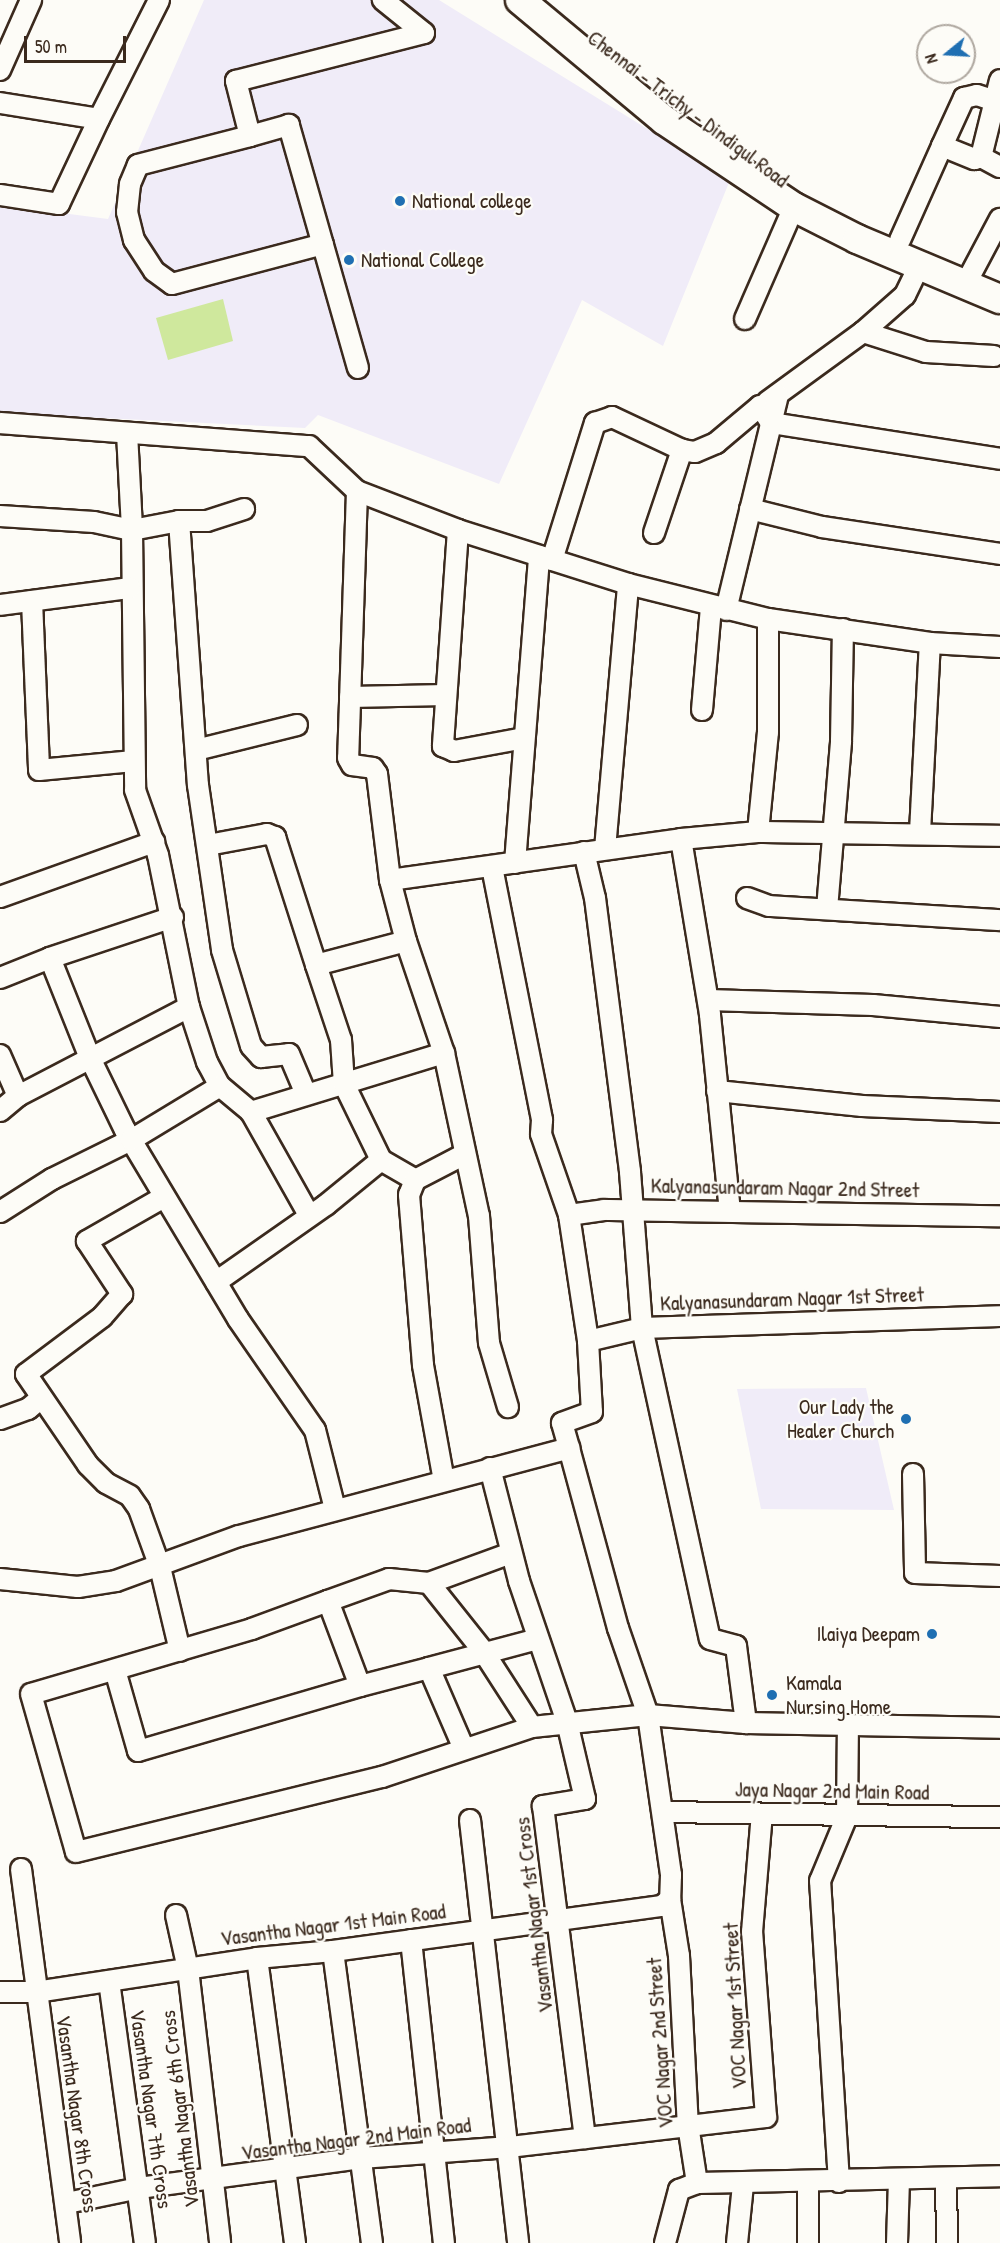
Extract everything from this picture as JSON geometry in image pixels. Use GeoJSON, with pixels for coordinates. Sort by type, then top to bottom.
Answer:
{"type":"FeatureCollection","features":[{"type":"Feature","properties":{"kind":"highway","name":"Chennai - Trichy - Dindigul Road"},"geometry":{"type":"LineString","coordinates":[[520,0],[570,31],[765,171],[835,210],[900,240],[968,278],[1000,299]]}},
{"type":"Feature","properties":{"kind":"highway","name":"Chennai - Trichy - Dindigul Road"},"geometry":{"type":"LineString","coordinates":[[547,0],[570,31],[664,120],[794,207],[919,266],[1000,284]]}},
{"type":"Feature","properties":{"kind":"street"},"geometry":{"type":"LineString","coordinates":[[0,70],[31,0]]}},
{"type":"Feature","properties":{"kind":"street"},"geometry":{"type":"LineString","coordinates":[[0,195],[59,204],[159,0]]}},
{"type":"Feature","properties":{"kind":"street"},"geometry":{"type":"LineString","coordinates":[[250,136],[236,81],[424,33],[383,0]]}},
{"type":"Feature","properties":{"kind":"street"},"geometry":{"type":"LineString","coordinates":[[981,157],[1000,80]]}},
{"type":"Feature","properties":{"kind":"street"},"geometry":{"type":"LineString","coordinates":[[900,240],[964,98],[977,95],[995,101]]}},
{"type":"Feature","properties":{"kind":"street"},"geometry":{"type":"LineString","coordinates":[[0,103],[99,119]]}},
{"type":"Feature","properties":{"kind":"street"},"geometry":{"type":"LineString","coordinates":[[322,244],[172,284],[154,271],[134,240],[127,212],[130,184],[138,165],[289,125],[358,368]]}},
{"type":"Feature","properties":{"kind":"street"},"geometry":{"type":"LineString","coordinates":[[942,146],[975,159],[981,157],[1000,167]]}},
{"type":"Feature","properties":{"kind":"street"},"geometry":{"type":"LineString","coordinates":[[745,319],[794,207]]}},
{"type":"Feature","properties":{"kind":"street"},"geometry":{"type":"LineString","coordinates":[[968,278],[1000,219]]}},
{"type":"Feature","properties":{"kind":"street"},"geometry":{"type":"LineString","coordinates":[[515,863],[524,738],[545,558],[595,423],[612,417],[682,450],[695,452],[716,443],[806,370],[863,332],[905,295],[919,266]]}},
{"type":"Feature","properties":{"kind":"street"},"geometry":{"type":"LineString","coordinates":[[863,332],[926,352],[994,356]]}},
{"type":"Feature","properties":{"kind":"street"},"geometry":{"type":"LineString","coordinates":[[702,710],[718,608],[750,509],[778,395]]}},
{"type":"Feature","properties":{"kind":"street"},"geometry":{"type":"LineString","coordinates":[[760,406],[771,423],[1000,459]]}},
{"type":"Feature","properties":{"kind":"street"},"geometry":{"type":"LineString","coordinates":[[0,423],[309,446],[357,491],[458,530],[628,584],[768,619],[930,643],[1000,647]]}},
{"type":"Feature","properties":{"kind":"street"},"geometry":{"type":"LineString","coordinates":[[127,433],[132,530],[130,588],[135,790],[154,842],[173,917],[189,1007],[220,1086],[251,1112],[309,1215]]}},
{"type":"Feature","properties":{"kind":"street"},"geometry":{"type":"LineString","coordinates":[[654,533],[682,450]]}},
{"type":"Feature","properties":{"kind":"street"},"geometry":{"type":"LineString","coordinates":[[357,491],[348,758],[352,765],[373,768],[377,774],[390,880],[406,941],[444,1053],[478,1216],[489,1343],[508,1407]]}},
{"type":"Feature","properties":{"kind":"street"},"geometry":{"type":"LineString","coordinates":[[0,516],[94,522],[132,530],[179,521],[207,521],[244,509]]}},
{"type":"Feature","properties":{"kind":"street"},"geometry":{"type":"LineString","coordinates":[[750,509],[822,527],[1000,554]]}},
{"type":"Feature","properties":{"kind":"street"},"geometry":{"type":"LineString","coordinates":[[179,521],[195,750],[222,950],[251,1046],[261,1057],[289,1054],[306,1094]]}},
{"type":"Feature","properties":{"kind":"street"},"geometry":{"type":"LineString","coordinates":[[458,530],[442,739],[447,750],[524,738]]}},
{"type":"Feature","properties":{"kind":"street"},"geometry":{"type":"LineString","coordinates":[[605,849],[628,584]]}},
{"type":"Feature","properties":{"kind":"street"},"geometry":{"type":"LineString","coordinates":[[0,605],[130,588]]}},
{"type":"Feature","properties":{"kind":"street"},"geometry":{"type":"LineString","coordinates":[[32,601],[39,770],[134,760]]}},
{"type":"Feature","properties":{"kind":"street"},"geometry":{"type":"LineString","coordinates":[[758,831],[768,732],[768,619]]}},
{"type":"Feature","properties":{"kind":"street"},"geometry":{"type":"LineString","coordinates":[[827,909],[841,741],[843,629]]}},
{"type":"Feature","properties":{"kind":"street"},"geometry":{"type":"LineString","coordinates":[[920,832],[930,643]]}},
{"type":"Feature","properties":{"kind":"street"},"geometry":{"type":"LineString","coordinates":[[350,697],[446,695]]}},
{"type":"Feature","properties":{"kind":"street"},"geometry":{"type":"LineString","coordinates":[[195,750],[297,725]]}},
{"type":"Feature","properties":{"kind":"street"},"geometry":{"type":"LineString","coordinates":[[390,880],[681,838],[758,831],[920,832],[1000,836]]}},
{"type":"Feature","properties":{"kind":"street"},"geometry":{"type":"LineString","coordinates":[[208,845],[267,834],[275,837],[341,1040],[344,1083],[381,1160],[415,1180]]}},
{"type":"Feature","properties":{"kind":"street"},"geometry":{"type":"LineString","coordinates":[[681,838],[708,1000],[730,1211]]}},
{"type":"Feature","properties":{"kind":"street"},"geometry":{"type":"LineString","coordinates":[[0,897],[154,842]]}},
{"type":"Feature","properties":{"kind":"street"},"geometry":{"type":"LineString","coordinates":[[585,852],[595,898],[634,1210],[642,1328],[710,1639],[736,1646],[746,1723]]}},
{"type":"Feature","properties":{"kind":"street"},"geometry":{"type":"LineString","coordinates":[[492,867],[542,1120],[541,1134],[569,1215],[588,1341]]}},
{"type":"Feature","properties":{"kind":"street"},"geometry":{"type":"LineString","coordinates":[[747,898],[769,906],[1000,920]]}},
{"type":"Feature","properties":{"kind":"street"},"geometry":{"type":"LineString","coordinates":[[0,978],[50,958],[173,917]]}},
{"type":"Feature","properties":{"kind":"street"},"geometry":{"type":"LineString","coordinates":[[316,965],[406,941]]}},
{"type":"Feature","properties":{"kind":"street"},"geometry":{"type":"LineString","coordinates":[[50,958],[90,1058],[131,1140],[216,1282],[315,1430],[335,1509]]}},
{"type":"Feature","properties":{"kind":"street"},"geometry":{"type":"LineString","coordinates":[[708,1000],[873,1005],[1000,1017]]}},
{"type":"Feature","properties":{"kind":"street"},"geometry":{"type":"LineString","coordinates":[[0,1111],[18,1096],[189,1007]]}},
{"type":"Feature","properties":{"kind":"street"},"geometry":{"type":"LineString","coordinates":[[251,1112],[444,1053]]}},
{"type":"Feature","properties":{"kind":"street"},"geometry":{"type":"LineString","coordinates":[[0,1055],[18,1096]]}},
{"type":"Feature","properties":{"kind":"street"},"geometry":{"type":"LineString","coordinates":[[0,1212],[52,1179],[131,1140],[220,1086]]}},
{"type":"Feature","properties":{"kind":"street"},"geometry":{"type":"LineString","coordinates":[[717,1091],[862,1106],[1000,1112]]}},
{"type":"Feature","properties":{"kind":"street"},"geometry":{"type":"LineString","coordinates":[[444,1481],[419,1328],[410,1196],[415,1180],[465,1154]]}},
{"type":"Feature","properties":{"kind":"street"},"geometry":{"type":"LineString","coordinates":[[216,1282],[381,1160]]}},
{"type":"Feature","properties":{"kind":"street"},"geometry":{"type":"LineString","coordinates":[[164,1197],[87,1241],[122,1294],[102,1317],[26,1374],[40,1399],[88,1465],[106,1483],[130,1496],[139,1509],[160,1567],[180,1651]]}},
{"type":"Feature","properties":{"kind":"street","name":"Kalyanasundaram Nagar 2nd Street"},"geometry":{"type":"LineString","coordinates":[[569,1215],[634,1210],[1000,1216]]}},
{"type":"Feature","properties":{"kind":"street","name":"Kalyanasundaram Nagar 1st Street"},"geometry":{"type":"LineString","coordinates":[[588,1341],[642,1328],[1000,1316]]}},
{"type":"Feature","properties":{"kind":"street","name":"VOC Nagar 2nd Street"},"geometry":{"type":"LineString","coordinates":[[588,1341],[592,1412],[562,1423],[618,1628],[648,1715],[664,1812],[671,1875],[670,1899],[679,1956],[688,2125],[697,2184]]}},
{"type":"Feature","properties":{"kind":"street"},"geometry":{"type":"LineString","coordinates":[[0,1419],[28,1409],[40,1399]]}},
{"type":"Feature","properties":{"kind":"street"},"geometry":{"type":"LineString","coordinates":[[0,1578],[78,1587],[160,1567],[239,1536],[569,1448]]}},
{"type":"Feature","properties":{"kind":"street"},"geometry":{"type":"LineString","coordinates":[[490,1468],[511,1553],[567,1722]]}},
{"type":"Feature","properties":{"kind":"street"},"geometry":{"type":"LineString","coordinates":[[913,1474],[915,1574],[1000,1576]]}},
{"type":"Feature","properties":{"kind":"street"},"geometry":{"type":"LineString","coordinates":[[511,1553],[429,1583],[389,1579],[328,1602],[180,1651],[31,1694],[76,1852],[382,1777],[532,1727],[567,1722],[648,1715],[746,1723],[848,1727],[1000,1728]]}},
{"type":"Feature","properties":{"kind":"street"},"geometry":{"type":"LineString","coordinates":[[429,1583],[483,1651],[532,1727]]}},
{"type":"Feature","properties":{"kind":"street"},"geometry":{"type":"LineString","coordinates":[[328,1602],[360,1686]]}},
{"type":"Feature","properties":{"kind":"street"},"geometry":{"type":"LineString","coordinates":[[115,1670],[138,1751],[483,1651],[538,1639]]}},
{"type":"Feature","properties":{"kind":"street"},"geometry":{"type":"LineString","coordinates":[[429,1668],[464,1749]]}},
{"type":"Feature","properties":{"kind":"street","name":"Vasantha Nagar 1st Cross"},"geometry":{"type":"LineString","coordinates":[[567,1722],[585,1799],[543,1806],[585,2138]]}},
{"type":"Feature","properties":{"kind":"street"},"geometry":{"type":"LineString","coordinates":[[839,2182],[820,1881],[848,1815],[848,1727]]}},
{"type":"Feature","properties":{"kind":"street","name":"Jaya Nagar 2nd Main Road"},"geometry":{"type":"LineString","coordinates":[[664,1812],[1000,1817]]}},
{"type":"Feature","properties":{"kind":"street","name":"VOC Nagar 1st Street"},"geometry":{"type":"LineString","coordinates":[[688,2125],[766,2117],[752,1932],[762,1814]]}},
{"type":"Feature","properties":{"kind":"street"},"geometry":{"type":"LineString","coordinates":[[470,1820],[481,1930],[510,2147],[518,2243]]}},
{"type":"Feature","properties":{"kind":"street","name":"Vasantha Nagar 8th Cross"},"geometry":{"type":"LineString","coordinates":[[21,1869],[36,1992],[67,2203],[70,2243]]}},
{"type":"Feature","properties":{"kind":"street","name":"Vasantha Nagar 1st Main Road"},"geometry":{"type":"LineString","coordinates":[[0,1992],[36,1992],[256,1958],[333,1951],[662,1906],[670,1899]]}},
{"type":"Feature","properties":{"kind":"street","name":"Vasantha Nagar 6th Cross"},"geometry":{"type":"LineString","coordinates":[[176,1915],[188,1969],[220,2243]]}},
{"type":"Feature","properties":{"kind":"street"},"geometry":{"type":"LineString","coordinates":[[411,1940],[436,2150],[444,2243]]}},
{"type":"Feature","properties":{"kind":"street"},"geometry":{"type":"LineString","coordinates":[[333,1951],[372,2243]]}},
{"type":"Feature","properties":{"kind":"street"},"geometry":{"type":"LineString","coordinates":[[256,1958],[295,2243]]}},
{"type":"Feature","properties":{"kind":"street","name":"Vasantha Nagar 7th Cross"},"geometry":{"type":"LineString","coordinates":[[109,1981],[145,2243]]}},
{"type":"Feature","properties":{"kind":"street","name":"Vasantha Nagar 2nd Main Road"},"geometry":{"type":"LineString","coordinates":[[67,2203],[139,2188],[286,2170],[361,2158],[436,2150],[510,2147],[688,2125]]}},
{"type":"Feature","properties":{"kind":"street"},"geometry":{"type":"LineString","coordinates":[[665,2243],[679,2190],[697,2184],[743,2185],[1000,2176]]}},
{"type":"Feature","properties":{"kind":"street"},"geometry":{"type":"LineString","coordinates":[[946,2178],[947,2243]]}},
{"type":"Feature","properties":{"kind":"street"},"geometry":{"type":"LineString","coordinates":[[897,2243],[899,2180]]}},
{"type":"Feature","properties":{"kind":"street"},"geometry":{"type":"LineString","coordinates":[[808,2183],[808,2243]]}},
{"type":"Feature","properties":{"kind":"street"},"geometry":{"type":"LineString","coordinates":[[737,2243],[743,2185]]}},
{"type":"Feature","properties":{"kind":"shaded area","name":"National College"},"geometry":{"type":"Polygon","coordinates":[[[204,0],[439,0],[730,180],[663,346],[582,300],[499,484],[318,415],[305,428],[0,413],[0,205],[108,219],[204,0]]]}},
{"type":"Feature","properties":{"kind":"shaded area"},"geometry":{"type":"Polygon","coordinates":[[[866,1388],[894,1510],[761,1509],[737,1389],[866,1388]]]}},
{"type":"Feature","properties":{"kind":"green space"},"geometry":{"type":"Polygon","coordinates":[[[223,299],[233,341],[168,360],[156,318],[223,299]]]}},
{"type":"Feature","properties":{"kind":"place","name":"National college"},"geometry":{"type":"Point","coordinates":[400,201]}},
{"type":"Feature","properties":{"kind":"place","name":"National College"},"geometry":{"type":"Point","coordinates":[349,260]}},
{"type":"Feature","properties":{"kind":"place","name":"Our Lady the Healer Church"},"geometry":{"type":"Point","coordinates":[906,1419]}},
{"type":"Feature","properties":{"kind":"place","name":"Ilaiya Deepam"},"geometry":{"type":"Point","coordinates":[932,1634]}},
{"type":"Feature","properties":{"kind":"place","name":"Kamala Nursing Home"},"geometry":{"type":"Point","coordinates":[772,1695]}}]}
